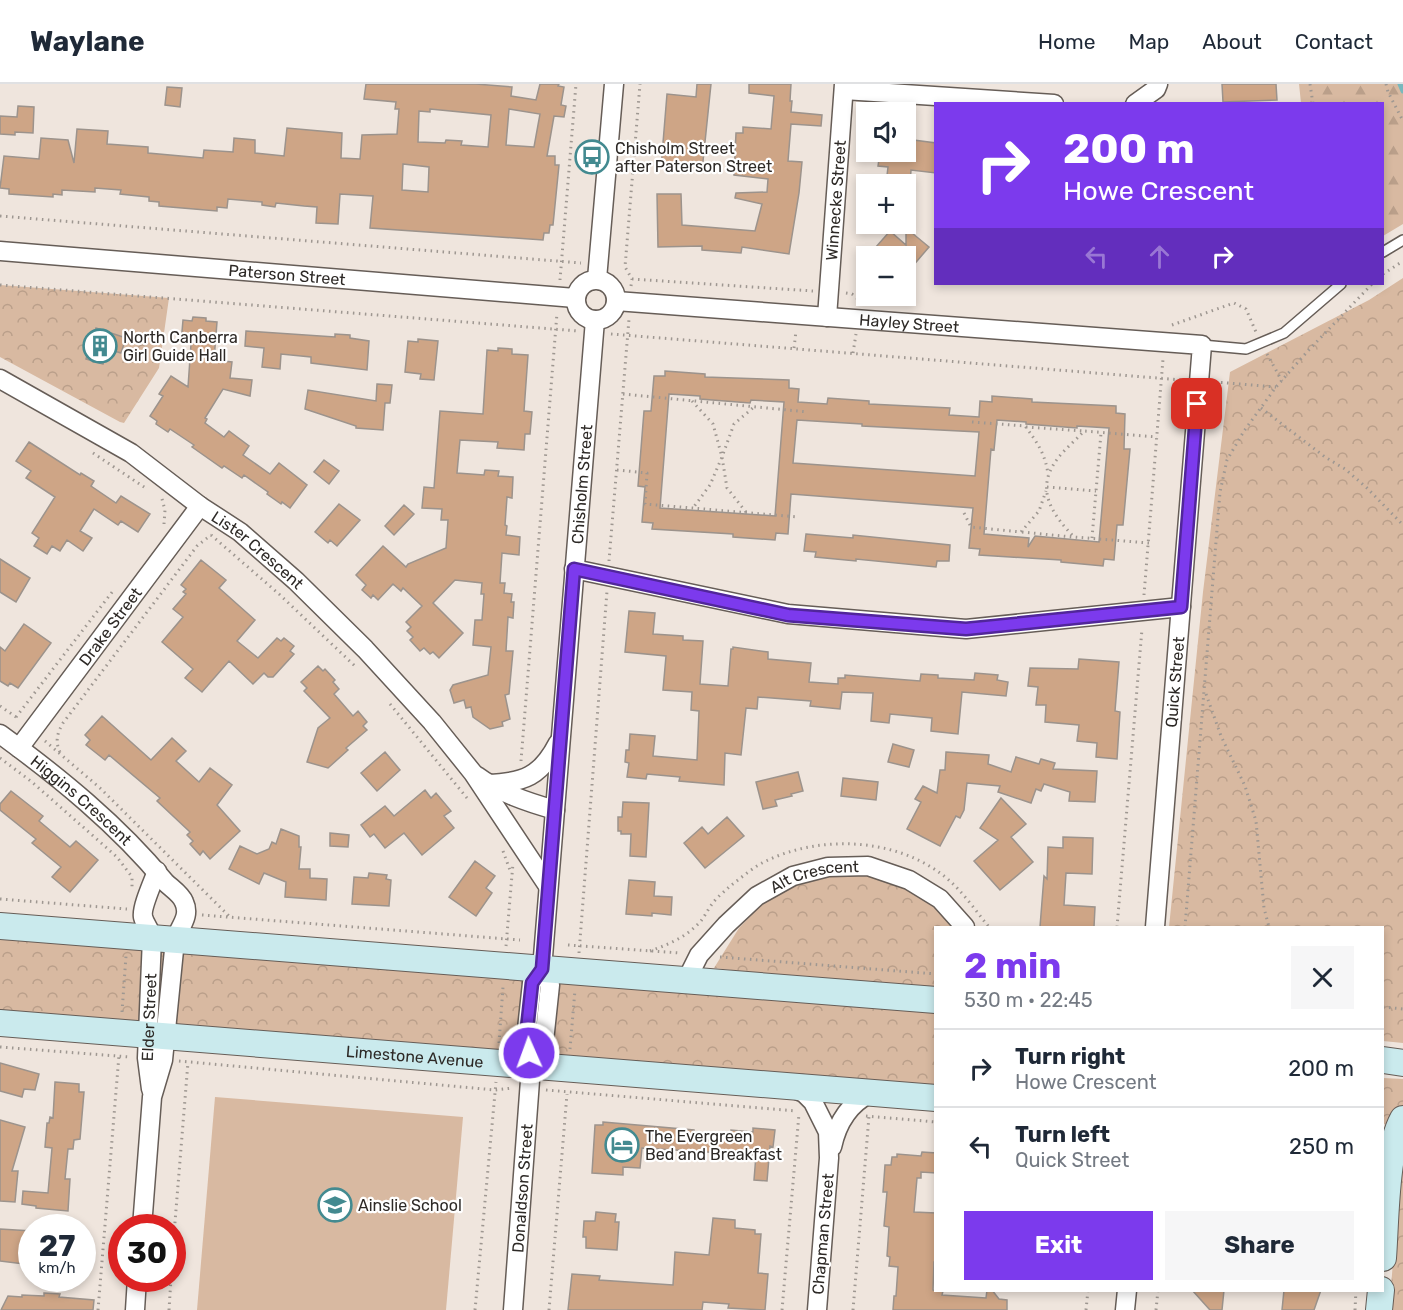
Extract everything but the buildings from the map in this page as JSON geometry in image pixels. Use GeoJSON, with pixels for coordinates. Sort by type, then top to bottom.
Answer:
{"type":"FeatureCollection","features":[{"type":"Feature","properties":{"kind":"main road"},"geometry":{"type":"LineString","coordinates":[[0,926],[934,1000]]}},
{"type":"Feature","properties":{"kind":"main road","name":"Limestone Avenue"},"geometry":{"type":"LineString","coordinates":[[0,1023],[119,1045],[531,1067],[791,1087],[870,1105],[934,1098]]}},
{"type":"Feature","properties":{"kind":"main road"},"geometry":{"type":"LineString","coordinates":[[1384,1060],[1403,1063]]}},
{"type":"Feature","properties":{"kind":"main road"},"geometry":{"type":"LineString","coordinates":[[1384,1226],[1396,1128]]}},
{"type":"Feature","properties":{"kind":"main road"},"geometry":{"type":"LineString","coordinates":[[1379,1310],[1381,1292]]}},
{"type":"Feature","properties":{"kind":"street"},"geometry":{"type":"LineString","coordinates":[[598,272],[577,292],[567,297],[594,326],[623,302],[598,272],[614,84]]}},
{"type":"Feature","properties":{"kind":"street"},"geometry":{"type":"LineString","coordinates":[[1139,102],[1156,89],[1158,84]]}},
{"type":"Feature","properties":{"kind":"street"},"geometry":{"type":"LineString","coordinates":[[844,87],[1029,102]]}},
{"type":"Feature","properties":{"kind":"street","name":"Winnecke Street"},"geometry":{"type":"LineString","coordinates":[[826,317],[844,87]]}},
{"type":"Feature","properties":{"kind":"street","name":"Paterson Street"},"geometry":{"type":"LineString","coordinates":[[0,251],[567,297]]}},
{"type":"Feature","properties":{"kind":"street","name":"Hayley Street"},"geometry":{"type":"LineString","coordinates":[[623,302],[826,317],[1168,334],[1202,345]]}},
{"type":"Feature","properties":{"kind":"street","name":"Chisholm Street"},"geometry":{"type":"LineString","coordinates":[[531,1067],[544,1040],[549,985],[542,969],[594,326]]}},
{"type":"Feature","properties":{"kind":"street","name":"Quick Street"},"geometry":{"type":"LineString","coordinates":[[1155,926],[1202,345]]}},
{"type":"Feature","properties":{"kind":"street","name":"Lister Crescent"},"geometry":{"type":"LineString","coordinates":[[0,379],[131,453],[195,513],[240,532],[296,581],[365,650],[480,778],[508,843],[548,886]]}},
{"type":"Feature","properties":{"kind":"street","name":"Drake Street"},"geometry":{"type":"LineString","coordinates":[[19,748],[195,513]]}},
{"type":"Feature","properties":{"kind":"street"},"geometry":{"type":"LineString","coordinates":[[574,569],[788,615],[966,629],[1181,607]]}},
{"type":"Feature","properties":{"kind":"street","name":"Higgins Crescent"},"geometry":{"type":"LineString","coordinates":[[0,734],[56,775],[98,813],[157,871],[185,903],[186,917],[178,930],[152,938]]}},
{"type":"Feature","properties":{"kind":"street"},"geometry":{"type":"LineString","coordinates":[[480,778],[520,780],[533,774],[549,760],[559,741]]}},
{"type":"Feature","properties":{"kind":"street","name":"Lister Crescent"},"geometry":{"type":"LineString","coordinates":[[480,778],[518,799],[555,810]]}},
{"type":"Feature","properties":{"kind":"street","name":"Alt Crescent"},"geometry":{"type":"LineString","coordinates":[[686,981],[699,955],[757,896],[793,876],[828,867],[868,866],[909,879],[940,899],[965,926]]}},
{"type":"Feature","properties":{"kind":"street"},"geometry":{"type":"LineString","coordinates":[[152,938],[151,929],[144,920],[143,910],[157,871]]}},
{"type":"Feature","properties":{"kind":"street","name":"Elder Street"},"geometry":{"type":"LineString","coordinates":[[143,1214],[155,1047],[152,938]]}},
{"type":"Feature","properties":{"kind":"street","name":"Donaldson Street"},"geometry":{"type":"LineString","coordinates":[[513,1310],[531,1067]]}},
{"type":"Feature","properties":{"kind":"street","name":"Chapman Street"},"geometry":{"type":"LineString","coordinates":[[791,1087],[813,1102],[828,1132],[829,1158],[817,1310]]}},
{"type":"Feature","properties":{"kind":"street","name":"Chapman Street"},"geometry":{"type":"LineString","coordinates":[[829,1158],[835,1133],[845,1114],[856,1102],[870,1105]]}},
{"type":"Feature","properties":{"kind":"street"},"geometry":{"type":"LineString","coordinates":[[135,1310],[137,1292]]}},
{"type":"Feature","properties":{"kind":"street"},"geometry":{"type":"LineString","coordinates":[[1125,1310],[1126,1292]]}},
{"type":"Feature","properties":{"kind":"lane"},"geometry":{"type":"LineString","coordinates":[[1384,251],[1403,240]]}},
{"type":"Feature","properties":{"kind":"lane"},"geometry":{"type":"LineString","coordinates":[[1202,345],[1246,349],[1284,333],[1340,285]]}},
{"type":"Feature","properties":{"kind":"path"},"geometry":{"type":"LineString","coordinates":[[520,780],[556,329],[567,297],[561,262],[576,84]]}},
{"type":"Feature","properties":{"kind":"path"},"geometry":{"type":"LineString","coordinates":[[632,279],[625,267],[639,84]]}},
{"type":"Feature","properties":{"kind":"path"},"geometry":{"type":"LineString","coordinates":[[1310,84],[1313,102]]}},
{"type":"Feature","properties":{"kind":"path"},"geometry":{"type":"LineString","coordinates":[[1386,84],[1403,121]]}},
{"type":"Feature","properties":{"kind":"path"},"geometry":{"type":"LineString","coordinates":[[0,216],[561,262],[598,272]]}},
{"type":"Feature","properties":{"kind":"path"},"geometry":{"type":"LineString","coordinates":[[1384,273],[1403,261]]}},
{"type":"Feature","properties":{"kind":"path"},"geometry":{"type":"LineString","coordinates":[[632,279],[828,292],[852,294],[856,298]]}},
{"type":"Feature","properties":{"kind":"path"},"geometry":{"type":"LineString","coordinates":[[579,946],[623,394],[627,335],[623,302],[632,279]]}},
{"type":"Feature","properties":{"kind":"path"},"geometry":{"type":"LineString","coordinates":[[0,285],[556,329],[594,326],[627,335],[1276,387]]}},
{"type":"Feature","properties":{"kind":"path"},"geometry":{"type":"LineString","coordinates":[[1185,926],[1220,492],[1227,460],[1244,431],[1276,387],[1371,285]]}},
{"type":"Feature","properties":{"kind":"path"},"geometry":{"type":"LineString","coordinates":[[1117,926],[1161,378],[1168,334],[1234,303],[1246,309],[1282,381]]}},
{"type":"Feature","properties":{"kind":"path"},"geometry":{"type":"LineString","coordinates":[[623,394],[808,412]]}},
{"type":"Feature","properties":{"kind":"path"},"geometry":{"type":"LineString","coordinates":[[692,401],[713,424],[727,488],[746,513]]}},
{"type":"Feature","properties":{"kind":"path"},"geometry":{"type":"LineString","coordinates":[[693,508],[710,485],[735,424],[755,406]]}},
{"type":"Feature","properties":{"kind":"path"},"geometry":{"type":"LineString","coordinates":[[1261,408],[1325,457],[1345,469],[1403,525]]}},
{"type":"Feature","properties":{"kind":"path"},"geometry":{"type":"LineString","coordinates":[[972,422],[1157,437]]}},
{"type":"Feature","properties":{"kind":"path"},"geometry":{"type":"LineString","coordinates":[[1025,426],[1046,458],[1049,502],[1056,518],[1074,537]]}},
{"type":"Feature","properties":{"kind":"path"},"geometry":{"type":"LineString","coordinates":[[1048,474],[1058,458],[1084,431]]}},
{"type":"Feature","properties":{"kind":"path"},"geometry":{"type":"LineString","coordinates":[[1092,538],[1101,433]]}},
{"type":"Feature","properties":{"kind":"path"},"geometry":{"type":"LineString","coordinates":[[90,452],[153,493]]}},
{"type":"Feature","properties":{"kind":"path"},"geometry":{"type":"LineString","coordinates":[[617,470],[646,473],[645,504],[798,517]]}},
{"type":"Feature","properties":{"kind":"path"},"geometry":{"type":"LineString","coordinates":[[1047,487],[1096,491]]}},
{"type":"Feature","properties":{"kind":"path"},"geometry":{"type":"LineString","coordinates":[[1021,532],[1039,511],[1047,487]]}},
{"type":"Feature","properties":{"kind":"path"},"geometry":{"type":"LineString","coordinates":[[174,507],[164,524],[165,510],[162,499],[174,507],[195,513],[211,536],[279,594],[358,669]]}},
{"type":"Feature","properties":{"kind":"path"},"geometry":{"type":"LineString","coordinates":[[964,513],[971,527],[1149,543]]}},
{"type":"Feature","properties":{"kind":"path"},"geometry":{"type":"LineString","coordinates":[[60,754],[57,738],[63,723],[197,546],[211,536]]}},
{"type":"Feature","properties":{"kind":"path"},"geometry":{"type":"LineString","coordinates":[[16,717],[115,588]]}},
{"type":"Feature","properties":{"kind":"path"},"geometry":{"type":"LineString","coordinates":[[1205,692],[1221,736],[1245,786],[1256,821],[1264,908],[1269,926]]}},
{"type":"Feature","properties":{"kind":"path"},"geometry":{"type":"LineString","coordinates":[[388,702],[468,800]]}},
{"type":"Feature","properties":{"kind":"path"},"geometry":{"type":"LineString","coordinates":[[0,758],[32,782],[117,857],[132,877],[130,896]]}},
{"type":"Feature","properties":{"kind":"path"},"geometry":{"type":"LineString","coordinates":[[506,947],[512,874],[508,843]]}},
{"type":"Feature","properties":{"kind":"path"},"geometry":{"type":"LineString","coordinates":[[508,843],[512,874]]}},
{"type":"Feature","properties":{"kind":"path"},"geometry":{"type":"LineString","coordinates":[[0,899],[130,909]]}},
{"type":"Feature","properties":{"kind":"path"},"geometry":{"type":"LineString","coordinates":[[98,1310],[119,1045],[152,938],[130,909],[130,903]]}},
{"type":"Feature","properties":{"kind":"path"},"geometry":{"type":"LineString","coordinates":[[202,915],[520,940]]}},
{"type":"Feature","properties":{"kind":"path"},"geometry":{"type":"LineString","coordinates":[[568,945],[934,974]]}},
{"type":"Feature","properties":{"kind":"path"},"geometry":{"type":"LineString","coordinates":[[498,1050],[503,984]]}},
{"type":"Feature","properties":{"kind":"path"},"geometry":{"type":"LineString","coordinates":[[570,1057],[575,990]]}},
{"type":"Feature","properties":{"kind":"path"},"geometry":{"type":"LineString","coordinates":[[1384,1007],[1403,1009]]}},
{"type":"Feature","properties":{"kind":"path"},"geometry":{"type":"LineString","coordinates":[[0,1047],[119,1045],[155,1047],[188,1062],[495,1090],[512,1088]]}},
{"type":"Feature","properties":{"kind":"path"},"geometry":{"type":"LineString","coordinates":[[176,1214],[188,1062]]}},
{"type":"Feature","properties":{"kind":"path"},"geometry":{"type":"LineString","coordinates":[[475,1310],[495,1090]]}},
{"type":"Feature","properties":{"kind":"path"},"geometry":{"type":"LineString","coordinates":[[550,1091],[799,1111],[782,1310]]}},
{"type":"Feature","properties":{"kind":"path"},"geometry":{"type":"LineString","coordinates":[[549,1310],[567,1093]]}},
{"type":"Feature","properties":{"kind":"path"},"geometry":{"type":"LineString","coordinates":[[845,1114],[870,1105],[934,1121]]}},
{"type":"Feature","properties":{"kind":"path"},"geometry":{"type":"LineString","coordinates":[[853,1310],[870,1105]]}},
{"type":"Feature","properties":{"kind":"path"},"geometry":{"type":"LineString","coordinates":[[169,1310],[170,1292]]}},
{"type":"Feature","properties":{"kind":"path"},"geometry":{"type":"LineString","coordinates":[[1086,1310],[1088,1292]]}},
{"type":"Feature","properties":{"kind":"path"},"geometry":{"type":"LineString","coordinates":[[1156,1310],[1158,1292]]}},
{"type":"Feature","properties":{"kind":"path"},"geometry":{"type":"LineString","coordinates":[[1355,1310],[1356,1292]]}},
{"type":"Feature","properties":{"kind":"green space"},"geometry":{"type":"Polygon","coordinates":[[[1299,84],[1403,84],[1403,224],[1384,235],[1384,102],[1301,102],[1299,84]]]}},
{"type":"Feature","properties":{"kind":"green space"},"geometry":{"type":"Polygon","coordinates":[[[1403,278],[1403,1043],[1384,1041],[1384,926],[1169,926],[1203,592],[1230,372],[1369,300],[1403,278]]]}},
{"type":"Feature","properties":{"kind":"green space"},"geometry":{"type":"Polygon","coordinates":[[[0,285],[169,298],[159,368],[124,423],[0,357],[0,285]]]}},
{"type":"Feature","properties":{"kind":"green space"},"geometry":{"type":"Polygon","coordinates":[[[867,869],[908,885],[941,908],[953,926],[934,926],[934,991],[859,985],[714,968],[739,928],[764,902],[794,882],[867,869]]]}},
{"type":"Feature","properties":{"kind":"green space"},"geometry":{"type":"Polygon","coordinates":[[[0,934],[934,1009],[934,1088],[0,1012],[0,934]]]}},
{"type":"Feature","properties":{"kind":"green space"},"geometry":{"type":"Polygon","coordinates":[[[1384,1078],[1403,1079],[1403,1126],[1384,1124],[1384,1078]]]}},
{"type":"Feature","properties":{"kind":"green space","name":"Ainslie School"},"geometry":{"type":"Polygon","coordinates":[[[215,1097],[463,1117],[446,1310],[197,1310],[215,1097]]]}},
{"type":"Feature","properties":{"kind":"green space"},"geometry":{"type":"Polygon","coordinates":[[[1401,1167],[1403,1167],[1403,1310],[1389,1310],[1401,1167]]]}},
{"type":"Feature","properties":{"kind":"waterway"},"geometry":{"type":"LineString","coordinates":[[1400,84],[1403,91]]}},
{"type":"Feature","properties":{"kind":"place","name":"Chisholm Street after Paterson Street"},"geometry":{"type":"Point","coordinates":[592,157]}},
{"type":"Feature","properties":{"kind":"place","name":"North Canberra Girl Guide Hall"},"geometry":{"type":"Point","coordinates":[100,346]}},
{"type":"Feature","properties":{"kind":"place","name":"The Evergreen Bed and Breakfast"},"geometry":{"type":"Point","coordinates":[622,1145]}},
{"type":"Feature","properties":{"kind":"place","name":"Ainslie School"},"geometry":{"type":"Point","coordinates":[335,1205]}},
{"type":"Feature","properties":{"kind":"route"},"geometry":{"type":"LineString","coordinates":[[529,1053],[526,1038],[532,983],[542,969],[574,569],[788,615],[966,629],[1181,607],[1197,404]]}}]}
